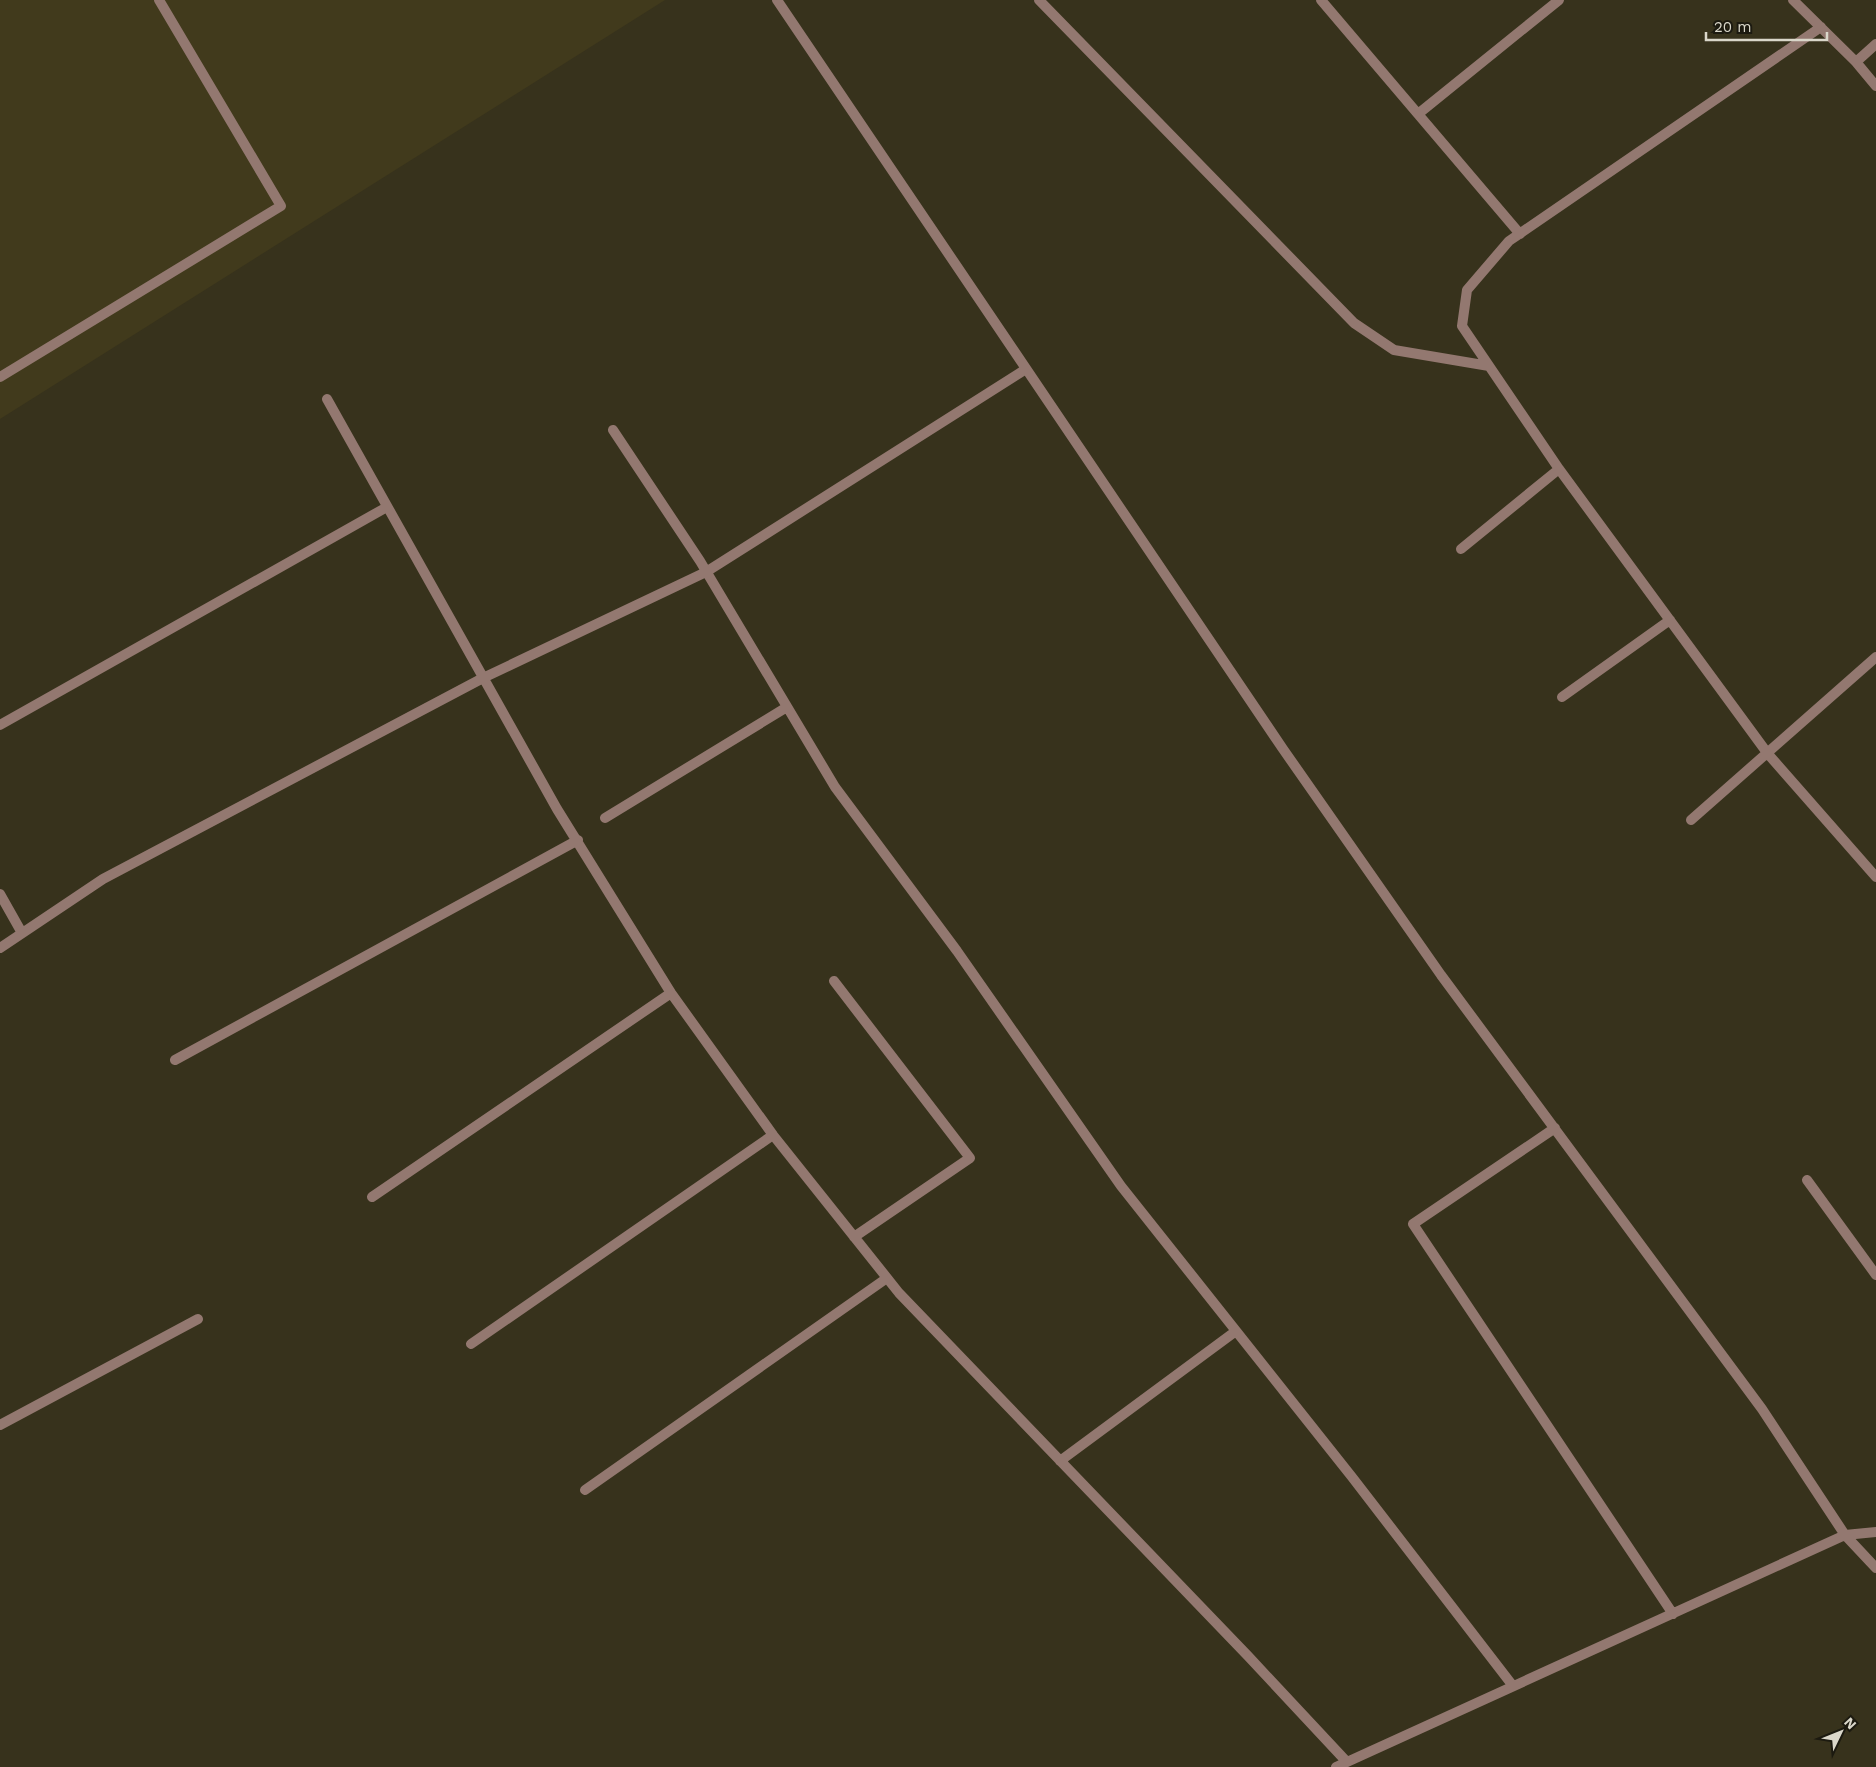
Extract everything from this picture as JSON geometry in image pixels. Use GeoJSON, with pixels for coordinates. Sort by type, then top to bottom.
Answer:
{"type":"FeatureCollection","features":[{"type":"Feature","properties":{"kind":"street"},"geometry":{"type":"LineString","coordinates":[[0,376],[281,206],[159,0]]}},
{"type":"Feature","properties":{"kind":"street"},"geometry":{"type":"LineString","coordinates":[[777,0],[1283,750],[1441,974],[1762,1409],[1845,1535],[1876,1568]]}},
{"type":"Feature","properties":{"kind":"street"},"geometry":{"type":"LineString","coordinates":[[1039,0],[1354,323],[1394,350],[1489,366]]}},
{"type":"Feature","properties":{"kind":"street"},"geometry":{"type":"LineString","coordinates":[[1321,0],[1520,234]]}},
{"type":"Feature","properties":{"kind":"street"},"geometry":{"type":"LineString","coordinates":[[1418,114],[1558,0]]}},
{"type":"Feature","properties":{"kind":"street"},"geometry":{"type":"LineString","coordinates":[[1793,0],[1856,62],[1876,86]]}},
{"type":"Feature","properties":{"kind":"street"},"geometry":{"type":"LineString","coordinates":[[1821,27],[1509,241],[1467,290],[1462,326],[1559,469],[1768,754],[1876,877]]}},
{"type":"Feature","properties":{"kind":"street"},"geometry":{"type":"LineString","coordinates":[[1856,62],[1876,44]]}},
{"type":"Feature","properties":{"kind":"street"},"geometry":{"type":"LineString","coordinates":[[0,948],[103,879],[483,678],[706,572],[1026,369]]}},
{"type":"Feature","properties":{"kind":"street"},"geometry":{"type":"LineString","coordinates":[[327,399],[557,808],[671,993],[773,1135],[899,1293],[1248,1656],[1346,1761]]}},
{"type":"Feature","properties":{"kind":"street"},"geometry":{"type":"LineString","coordinates":[[613,430],[706,572],[835,787],[957,951],[1121,1186],[1513,1686]]}},
{"type":"Feature","properties":{"kind":"street"},"geometry":{"type":"LineString","coordinates":[[1461,549],[1559,469]]}},
{"type":"Feature","properties":{"kind":"street"},"geometry":{"type":"LineString","coordinates":[[0,725],[387,507]]}},
{"type":"Feature","properties":{"kind":"street"},"geometry":{"type":"LineString","coordinates":[[1562,697],[1670,620]]}},
{"type":"Feature","properties":{"kind":"street"},"geometry":{"type":"LineString","coordinates":[[1691,820],[1876,657]]}},
{"type":"Feature","properties":{"kind":"street"},"geometry":{"type":"LineString","coordinates":[[604,818],[787,707]]}},
{"type":"Feature","properties":{"kind":"street"},"geometry":{"type":"LineString","coordinates":[[175,1060],[578,840]]}},
{"type":"Feature","properties":{"kind":"street"},"geometry":{"type":"LineString","coordinates":[[0,894],[22,933]]}},
{"type":"Feature","properties":{"kind":"street"},"geometry":{"type":"LineString","coordinates":[[834,981],[970,1158],[854,1237]]}},
{"type":"Feature","properties":{"kind":"street"},"geometry":{"type":"LineString","coordinates":[[372,1197],[671,993]]}},
{"type":"Feature","properties":{"kind":"street"},"geometry":{"type":"LineString","coordinates":[[1555,1128],[1413,1224],[1672,1614]]}},
{"type":"Feature","properties":{"kind":"street"},"geometry":{"type":"LineString","coordinates":[[471,1344],[773,1135]]}},
{"type":"Feature","properties":{"kind":"street"},"geometry":{"type":"LineString","coordinates":[[1807,1180],[1876,1275]]}},
{"type":"Feature","properties":{"kind":"street"},"geometry":{"type":"LineString","coordinates":[[585,1490],[887,1278]]}},
{"type":"Feature","properties":{"kind":"street"},"geometry":{"type":"LineString","coordinates":[[0,1425],[198,1319]]}},
{"type":"Feature","properties":{"kind":"street"},"geometry":{"type":"LineString","coordinates":[[1060,1461],[1236,1331]]}},
{"type":"Feature","properties":{"kind":"street"},"geometry":{"type":"LineString","coordinates":[[1336,1767],[1845,1535],[1876,1532]]}},
{"type":"Feature","properties":{"kind":"shaded area"},"geometry":{"type":"Polygon","coordinates":[[[0,0],[665,0],[0,419],[0,0]]]}}]}
